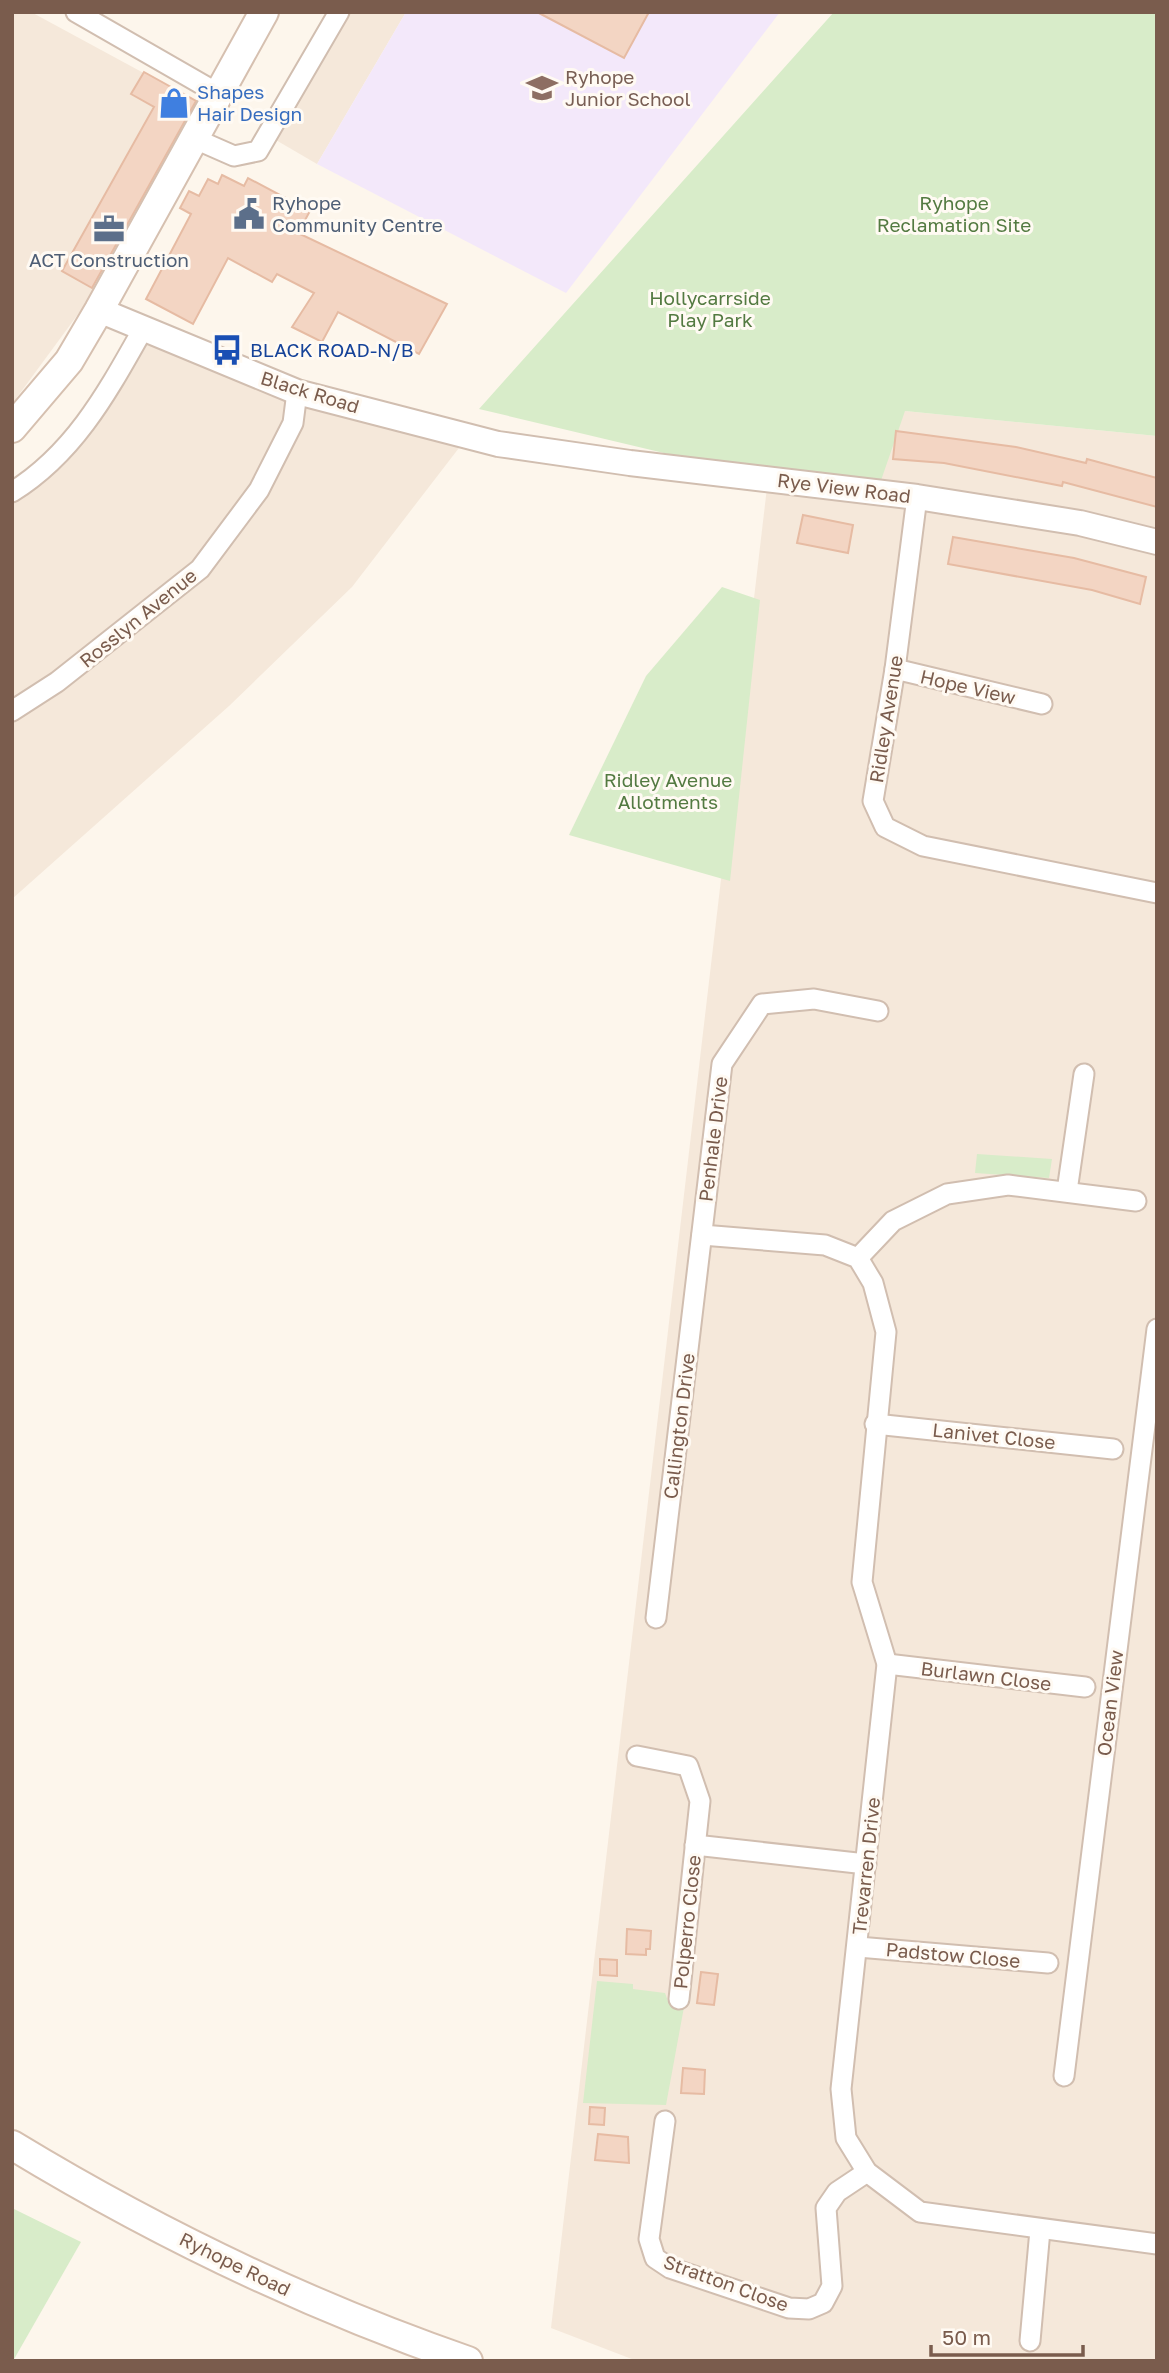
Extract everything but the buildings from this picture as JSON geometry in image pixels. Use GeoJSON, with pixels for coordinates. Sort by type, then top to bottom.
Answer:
{"type":"FeatureCollection","features":[{"type":"Feature","properties":{"kind":"main road"},"geometry":{"type":"LineString","coordinates":[[12,428],[69,361],[264,12]]}},
{"type":"Feature","properties":{"kind":"main road","name":"Ryhope Road"},"geometry":{"type":"LineString","coordinates":[[12,2145],[229,2264],[373,2328],[468,2361]]}},
{"type":"Feature","properties":{"kind":"street"},"geometry":{"type":"LineString","coordinates":[[76,12],[218,93]]}},
{"type":"Feature","properties":{"kind":"street"},"geometry":{"type":"LineString","coordinates":[[193,138],[234,156],[258,151],[339,12]]}},
{"type":"Feature","properties":{"kind":"street","name":"Black Road"},"geometry":{"type":"LineString","coordinates":[[99,310],[297,393],[498,444],[530,448]]}},
{"type":"Feature","properties":{"kind":"street"},"geometry":{"type":"LineString","coordinates":[[12,492],[31,481],[84,427],[143,329]]}},
{"type":"Feature","properties":{"kind":"street","name":"Rosslyn Avenue"},"geometry":{"type":"LineString","coordinates":[[12,710],[57,682],[200,569],[259,490],[293,423],[297,393]]}},
{"type":"Feature","properties":{"kind":"street","name":"Rye View Road"},"geometry":{"type":"LineString","coordinates":[[530,448],[917,497],[1080,523],[1157,542]]}},
{"type":"Feature","properties":{"kind":"street","name":"Ridley Avenue"},"geometry":{"type":"LineString","coordinates":[[917,497],[895,669],[873,801],[886,827],[923,846],[1157,893]]}},
{"type":"Feature","properties":{"kind":"street","name":"Hope View"},"geometry":{"type":"LineString","coordinates":[[895,669],[1042,704]]}},
{"type":"Feature","properties":{"kind":"street","name":"Penhale Drive"},"geometry":{"type":"LineString","coordinates":[[702,1235],[722,1063],[762,1004],[814,999],[878,1011]]}},
{"type":"Feature","properties":{"kind":"street"},"geometry":{"type":"LineString","coordinates":[[1067,1191],[1084,1074]]}},
{"type":"Feature","properties":{"kind":"street"},"geometry":{"type":"LineString","coordinates":[[702,1235],[825,1245],[859,1258],[893,1221],[947,1194],[1008,1185],[1136,1201]]}},
{"type":"Feature","properties":{"kind":"street","name":"Callington Drive"},"geometry":{"type":"LineString","coordinates":[[656,1618],[702,1235]]}},
{"type":"Feature","properties":{"kind":"street","name":"Trevarren Drive"},"geometry":{"type":"LineString","coordinates":[[859,1258],[873,1283],[886,1332],[875,1424],[862,1582],[887,1664],[841,2089],[846,2138],[867,2172],[920,2212],[1157,2244]]}},
{"type":"Feature","properties":{"kind":"street","name":"Ocean View"},"geometry":{"type":"LineString","coordinates":[[1064,2076],[1149,1451],[1157,1329]]}},
{"type":"Feature","properties":{"kind":"street","name":"Lanivet Close"},"geometry":{"type":"LineString","coordinates":[[875,1424],[1113,1449]]}},
{"type":"Feature","properties":{"kind":"street","name":"Burlawn Close"},"geometry":{"type":"LineString","coordinates":[[887,1664],[1085,1687]]}},
{"type":"Feature","properties":{"kind":"street","name":"Polperro Close"},"geometry":{"type":"LineString","coordinates":[[637,1756],[688,1766],[700,1801],[679,1998]]}},
{"type":"Feature","properties":{"kind":"street","name":"Polperro Close"},"geometry":{"type":"LineString","coordinates":[[695,1845],[866,1864]]}},
{"type":"Feature","properties":{"kind":"street","name":"Padstow Close"},"geometry":{"type":"LineString","coordinates":[[858,1947],[1048,1964]]}},
{"type":"Feature","properties":{"kind":"street","name":"Stratton Close"},"geometry":{"type":"LineString","coordinates":[[665,2121],[649,2239],[655,2258],[670,2267],[789,2308],[809,2309],[823,2303],[832,2286],[826,2208],[837,2192],[867,2172]]}},
{"type":"Feature","properties":{"kind":"street"},"geometry":{"type":"LineString","coordinates":[[1030,2340],[1040,2230]]}},
{"type":"Feature","properties":{"kind":"shaded area"},"geometry":{"type":"Polygon","coordinates":[[[12,12],[31,12],[199,103],[84,306],[12,404],[12,12]]]}},
{"type":"Feature","properties":{"kind":"shaded area"},"geometry":{"type":"Polygon","coordinates":[[[339,12],[406,12],[317,164],[269,136],[339,12]]]}},
{"type":"Feature","properties":{"kind":"shaded area","name":"Ryhope Junior School"},"geometry":{"type":"Polygon","coordinates":[[[406,12],[780,12],[566,293],[317,164],[406,12]]]}},
{"type":"Feature","properties":{"kind":"shaded area"},"geometry":{"type":"Polygon","coordinates":[[[147,345],[472,431],[352,587],[229,706],[12,899],[12,500],[38,486],[72,455],[105,414],[147,345]]]}},
{"type":"Feature","properties":{"kind":"shaded area"},"geometry":{"type":"Polygon","coordinates":[[[905,411],[1157,436],[1157,2361],[637,2361],[551,2328],[768,479],[905,411]]]}},
{"type":"Feature","properties":{"kind":"green space","name":"Ryhope Reclamation Site"},"geometry":{"type":"Polygon","coordinates":[[[834,12],[1157,12],[1157,436],[905,411],[877,492],[786,482],[479,409],[834,12]]]}},
{"type":"Feature","properties":{"kind":"green space","name":"Ridley Avenue Allotments"},"geometry":{"type":"Polygon","coordinates":[[[722,587],[760,600],[730,881],[569,835],[646,676],[722,587]]]}},
{"type":"Feature","properties":{"kind":"green space"},"geometry":{"type":"Polygon","coordinates":[[[977,1154],[1052,1159],[1049,1178],[975,1173],[977,1154]]]}},
{"type":"Feature","properties":{"kind":"green space"},"geometry":{"type":"Polygon","coordinates":[[[597,1981],[633,1984],[633,1989],[665,1993],[669,2004],[684,2007],[666,2105],[583,2103],[597,1981]]]}},
{"type":"Feature","properties":{"kind":"green space"},"geometry":{"type":"Polygon","coordinates":[[[12,2208],[81,2242],[13,2361],[12,2361],[12,2208]]]}},
{"type":"Feature","properties":{"kind":"place","name":"Ryhope Junior School"},"geometry":{"type":"Point","coordinates":[542,88]}},
{"type":"Feature","properties":{"kind":"place","name":"Shapes Hair Design"},"geometry":{"type":"Point","coordinates":[174,103]}},
{"type":"Feature","properties":{"kind":"place","name":"Ryhope Community Centre"},"geometry":{"type":"Point","coordinates":[249,214]}},
{"type":"Feature","properties":{"kind":"place","name":"ACT Construction"},"geometry":{"type":"Point","coordinates":[109,229]}},
{"type":"Feature","properties":{"kind":"place","name":"BLACK ROAD-N/B"},"geometry":{"type":"Point","coordinates":[227,350]}},
{"type":"Feature","properties":{"kind":"park label","name":"Hollycarrside Play Park"},"geometry":{"type":"Point","coordinates":[710,309]}}]}
